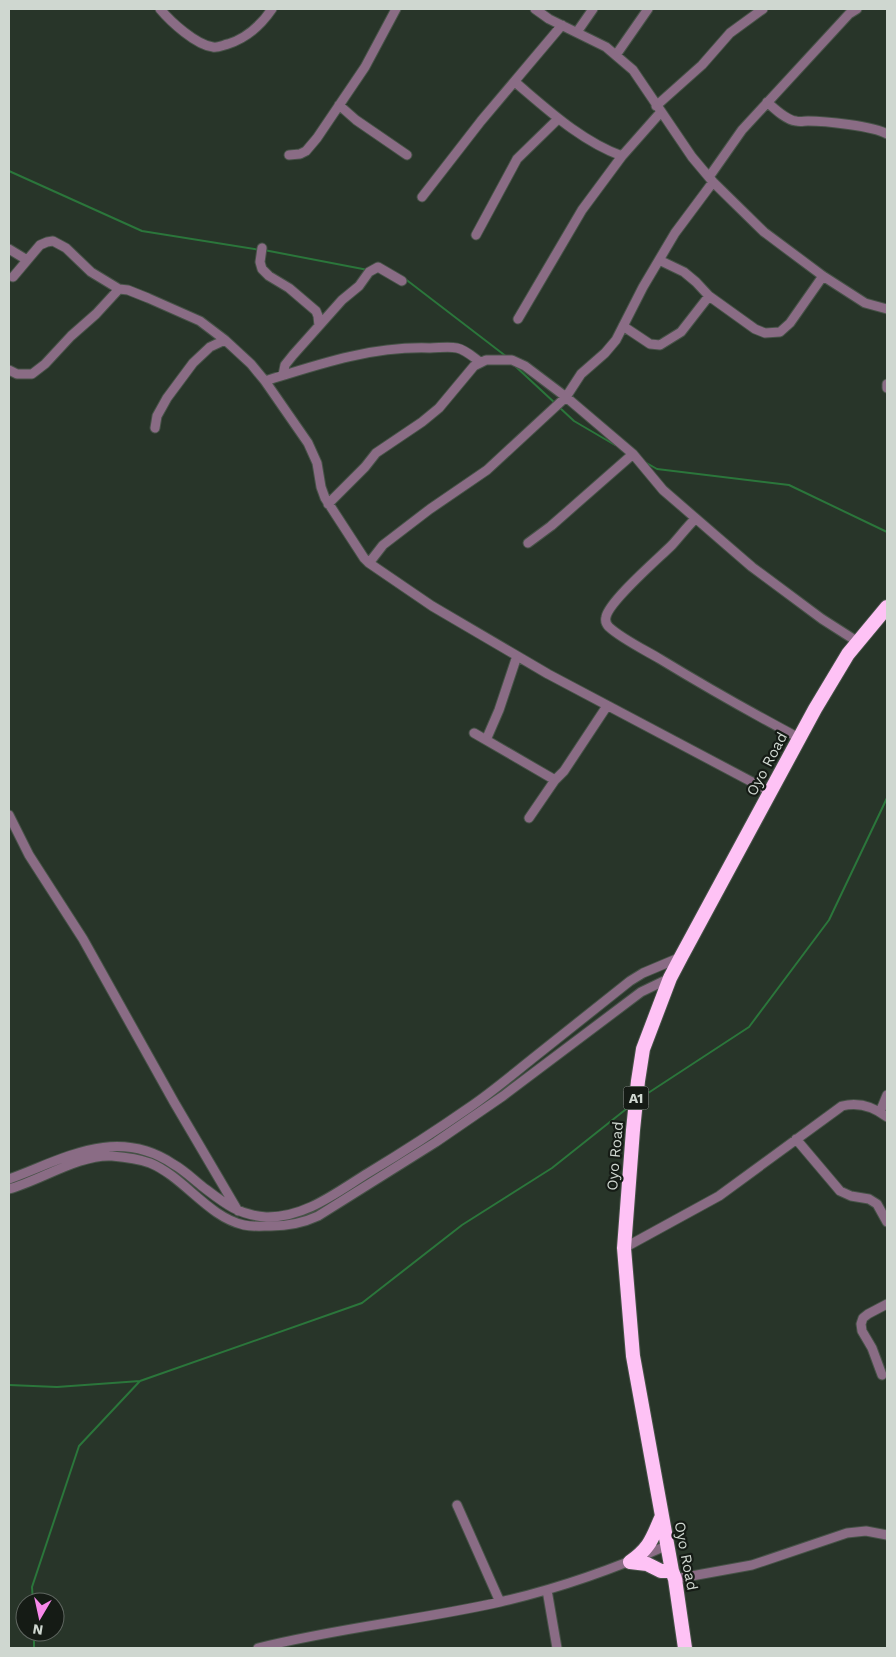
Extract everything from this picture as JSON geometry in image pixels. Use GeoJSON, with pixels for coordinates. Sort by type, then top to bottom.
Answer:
{"type":"FeatureCollection","features":[{"type":"Feature","properties":{"kind":"highway","name":"Oyo Road"},"geometry":{"type":"LineString","coordinates":[[685,1648],[634,1356],[624,1248],[633,1130],[643,1049],[670,978],[799,738],[848,654],[887,607]]}},
{"type":"Feature","properties":{"kind":"highway"},"geometry":{"type":"LineString","coordinates":[[630,1562],[644,1552],[651,1542],[662,1516]]}},
{"type":"Feature","properties":{"kind":"highway"},"geometry":{"type":"LineString","coordinates":[[630,1562],[647,1564],[673,1575]]}},
{"type":"Feature","properties":{"kind":"street"},"geometry":{"type":"LineString","coordinates":[[160,9],[196,40],[216,47],[237,41],[251,32],[272,9]]}},
{"type":"Feature","properties":{"kind":"street"},"geometry":{"type":"LineString","coordinates":[[289,155],[300,154],[306,151],[364,66],[396,9]]}},
{"type":"Feature","properties":{"kind":"street"},"geometry":{"type":"LineString","coordinates":[[535,9],[549,19],[606,47],[633,70],[692,157],[711,180],[764,232],[822,276],[865,303],[887,309]]}},
{"type":"Feature","properties":{"kind":"street"},"geometry":{"type":"LineString","coordinates":[[577,32],[593,9]]}},
{"type":"Feature","properties":{"kind":"street"},"geometry":{"type":"LineString","coordinates":[[616,55],[648,9]]}},
{"type":"Feature","properties":{"kind":"street"},"geometry":{"type":"LineString","coordinates":[[518,318],[582,210],[658,109],[730,33],[763,9]]}},
{"type":"Feature","properties":{"kind":"street"},"geometry":{"type":"LineString","coordinates":[[368,563],[383,545],[430,509],[487,470],[561,403],[581,374],[616,340],[643,287],[675,233],[742,130],[849,14],[857,9]]}},
{"type":"Feature","properties":{"kind":"street"},"geometry":{"type":"LineString","coordinates":[[422,197],[481,121],[562,25]]}},
{"type":"Feature","properties":{"kind":"street"},"geometry":{"type":"LineString","coordinates":[[515,82],[558,119],[607,151],[622,156]]}},
{"type":"Feature","properties":{"kind":"street"},"geometry":{"type":"LineString","coordinates":[[767,102],[787,118],[795,121],[844,124],[882,130],[887,134]]}},
{"type":"Feature","properties":{"kind":"street"},"geometry":{"type":"LineString","coordinates":[[339,105],[356,120],[407,155]]}},
{"type":"Feature","properties":{"kind":"street"},"geometry":{"type":"LineString","coordinates":[[476,235],[517,159],[558,119]]}},
{"type":"Feature","properties":{"kind":"street"},"geometry":{"type":"LineString","coordinates":[[13,277],[40,245],[53,242],[66,248],[91,272],[119,289],[128,290],[200,321],[225,340],[251,364],[265,381],[308,443],[317,463],[321,487],[328,504],[368,563],[432,606],[517,656],[607,706],[771,792]]}},
{"type":"Feature","properties":{"kind":"street"},"geometry":{"type":"LineString","coordinates":[[262,248],[260,262],[262,269],[269,276],[289,288],[316,311],[319,326]]}},
{"type":"Feature","properties":{"kind":"street"},"geometry":{"type":"LineString","coordinates":[[9,249],[27,260]]}},
{"type":"Feature","properties":{"kind":"street"},"geometry":{"type":"LineString","coordinates":[[659,260],[684,272],[709,296],[755,329],[774,334],[780,332],[790,323],[822,276]]}},
{"type":"Feature","properties":{"kind":"street"},"geometry":{"type":"LineString","coordinates":[[283,375],[285,365],[342,300],[359,286],[374,268],[382,268],[402,281]]}},
{"type":"Feature","properties":{"kind":"street"},"geometry":{"type":"LineString","coordinates":[[9,370],[17,374],[32,374],[45,364],[70,336],[96,314],[119,289]]}},
{"type":"Feature","properties":{"kind":"street"},"geometry":{"type":"LineString","coordinates":[[623,326],[650,344],[660,345],[681,332],[709,296]]}},
{"type":"Feature","properties":{"kind":"street"},"geometry":{"type":"LineString","coordinates":[[155,428],[157,416],[167,398],[194,363],[210,347],[225,340]]}},
{"type":"Feature","properties":{"kind":"street"},"geometry":{"type":"LineString","coordinates":[[265,381],[324,362],[374,350],[410,347],[457,348],[465,351],[480,362]]}},
{"type":"Feature","properties":{"kind":"street"},"geometry":{"type":"LineString","coordinates":[[328,504],[365,467],[376,453],[422,422],[439,408],[474,366],[486,360],[512,360],[525,366],[561,403],[633,454],[663,490],[752,567],[822,619],[858,642]]}},
{"type":"Feature","properties":{"kind":"street"},"geometry":{"type":"LineString","coordinates":[[528,543],[551,526],[633,454]]}},
{"type":"Feature","properties":{"kind":"street"},"geometry":{"type":"LineString","coordinates":[[695,519],[614,604],[607,613],[606,623],[622,636],[722,696],[799,738]]}},
{"type":"Feature","properties":{"kind":"street"},"geometry":{"type":"LineString","coordinates":[[486,740],[499,710],[517,656]]}},
{"type":"Feature","properties":{"kind":"street"},"geometry":{"type":"LineString","coordinates":[[529,818],[564,771],[607,706]]}},
{"type":"Feature","properties":{"kind":"street"},"geometry":{"type":"LineString","coordinates":[[474,733],[556,780]]}},
{"type":"Feature","properties":{"kind":"street"},"geometry":{"type":"LineString","coordinates":[[9,815],[29,855],[82,939],[174,1102],[239,1212],[244,1225]]}},
{"type":"Feature","properties":{"kind":"street"},"geometry":{"type":"LineString","coordinates":[[9,1179],[73,1154],[97,1147],[118,1146],[145,1150],[172,1163],[224,1204],[239,1212],[265,1217],[286,1216],[307,1210],[470,1108],[630,981],[643,973],[681,957]]}},
{"type":"Feature","properties":{"kind":"street"},"geometry":{"type":"LineString","coordinates":[[9,1189],[28,1184],[87,1158],[112,1156],[148,1162],[167,1172],[219,1213],[244,1225],[278,1226],[302,1223],[318,1216],[504,1096],[641,992],[670,978]]}},
{"type":"Feature","properties":{"kind":"street"},"geometry":{"type":"LineString","coordinates":[[624,1248],[719,1196],[842,1106],[852,1103],[883,1115],[887,1095]]}},
{"type":"Feature","properties":{"kind":"street"},"geometry":{"type":"LineString","coordinates":[[796,1139],[840,1191],[851,1196],[869,1199],[877,1204],[887,1222]]}},
{"type":"Feature","properties":{"kind":"street"},"geometry":{"type":"LineString","coordinates":[[882,1375],[872,1348],[862,1331],[861,1324],[863,1318],[868,1314],[887,1304]]}},
{"type":"Feature","properties":{"kind":"street"},"geometry":{"type":"LineString","coordinates":[[457,1505],[500,1602]]}},
{"type":"Feature","properties":{"kind":"street"},"geometry":{"type":"LineString","coordinates":[[673,1575],[752,1565],[847,1533],[866,1531],[887,1535]]}},
{"type":"Feature","properties":{"kind":"street"},"geometry":{"type":"LineString","coordinates":[[258,1648],[500,1602],[546,1590],[630,1562],[668,1545]]}},
{"type":"Feature","properties":{"kind":"street"},"geometry":{"type":"LineString","coordinates":[[546,1590],[557,1648]]}},
{"type":"Feature","properties":{"kind":"waterway"},"geometry":{"type":"LineString","coordinates":[[9,171],[142,231],[260,250]]}},
{"type":"Feature","properties":{"kind":"waterway"},"geometry":{"type":"LineString","coordinates":[[264,250],[368,270]]}},
{"type":"Feature","properties":{"kind":"waterway"},"geometry":{"type":"LineString","coordinates":[[404,278],[507,357]]}},
{"type":"Feature","properties":{"kind":"waterway"},"geometry":{"type":"LineString","coordinates":[[514,365],[556,404]]}},
{"type":"Feature","properties":{"kind":"waterway"},"geometry":{"type":"LineString","coordinates":[[559,407],[574,421],[615,445]]}},
{"type":"Feature","properties":{"kind":"waterway"},"geometry":{"type":"LineString","coordinates":[[643,461],[657,469],[789,485],[887,532]]}},
{"type":"Feature","properties":{"kind":"waterway"},"geometry":{"type":"LineString","coordinates":[[642,1097],[749,1027],[829,920],[887,798]]}},
{"type":"Feature","properties":{"kind":"waterway"},"geometry":{"type":"LineString","coordinates":[[9,1385],[57,1387],[140,1381],[362,1303],[462,1225],[552,1168],[630,1106]]}},
{"type":"Feature","properties":{"kind":"waterway"},"geometry":{"type":"LineString","coordinates":[[32,1592],[32,1587],[79,1446],[140,1381]]}},
{"type":"Feature","properties":{"kind":"waterway"},"geometry":{"type":"LineString","coordinates":[[34,1642],[34,1648]]}}]}
